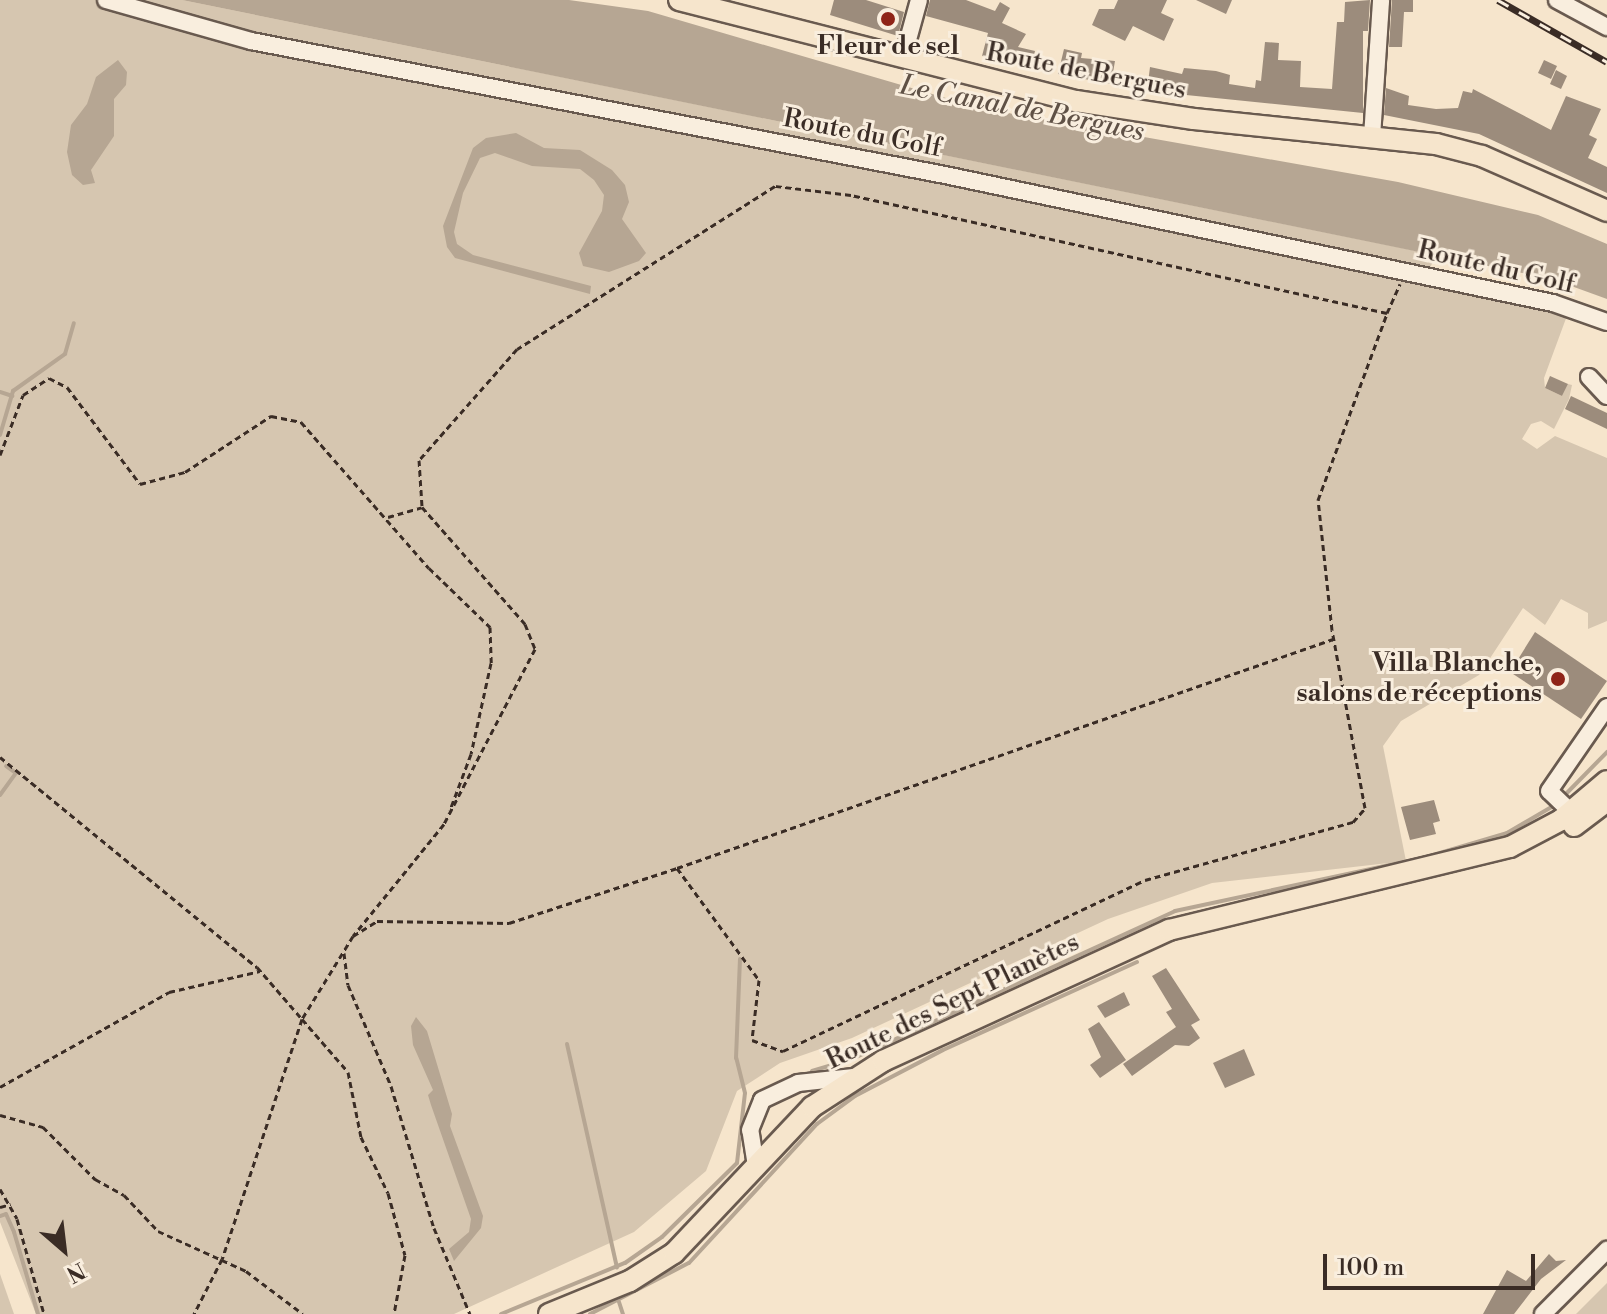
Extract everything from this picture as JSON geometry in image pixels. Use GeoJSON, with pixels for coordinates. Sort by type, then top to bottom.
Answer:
{"type":"FeatureCollection","features":[{"type":"Feature","properties":{"kind":"main road","name":"Route de Bergues"},"geometry":{"type":"LineString","coordinates":[[679,0],[903,58],[1128,110],[1396,139],[1482,156],[1607,211]]}},
{"type":"Feature","properties":{"kind":"main road","name":"Route de Bergues"},"geometry":{"type":"LineString","coordinates":[[1396,139],[1471,163],[1607,226]]}},
{"type":"Feature","properties":{"kind":"main road","name":"Route des Sept Planètes"},"geometry":{"type":"LineString","coordinates":[[549,1314],[656,1266],[704,1225],[812,1107],[854,1077],[1157,934],[1490,855],[1564,805],[1604,797]]}},
{"type":"Feature","properties":{"kind":"main road","name":"Route des Sept Planètes"},"geometry":{"type":"LineString","coordinates":[[1357,888],[1512,858],[1566,832],[1604,797]]}},
{"type":"Feature","properties":{"kind":"street","name":"Route du Golf"},"geometry":{"type":"LineString","coordinates":[[106,0],[251,41],[945,175],[1553,303],[1607,322]]}},
{"type":"Feature","properties":{"kind":"street"},"geometry":{"type":"LineString","coordinates":[[903,58],[919,0]]}},
{"type":"Feature","properties":{"kind":"street"},"geometry":{"type":"LineString","coordinates":[[1372,137],[1381,0]]}},
{"type":"Feature","properties":{"kind":"street"},"geometry":{"type":"LineString","coordinates":[[1557,0],[1607,27]]}},
{"type":"Feature","properties":{"kind":"street"},"geometry":{"type":"LineString","coordinates":[[1589,377],[1607,396]]}},
{"type":"Feature","properties":{"kind":"street"},"geometry":{"type":"LineString","coordinates":[[1564,805],[1549,791],[1607,707]]}},
{"type":"Feature","properties":{"kind":"street"},"geometry":{"type":"LineString","coordinates":[[756,1166],[750,1130],[762,1100],[798,1083],[854,1077]]}},
{"type":"Feature","properties":{"kind":"street"},"geometry":{"type":"LineString","coordinates":[[1543,1314],[1607,1250]]}},
{"type":"Feature","properties":{"kind":"path"},"geometry":{"type":"LineString","coordinates":[[194,1314],[222,1259],[302,1019],[353,936],[444,824],[535,649],[525,624],[422,507],[419,460],[517,349],[775,186],[851,195],[1387,313]]}},
{"type":"Feature","properties":{"kind":"path"},"geometry":{"type":"LineString","coordinates":[[677,868],[759,980],[752,1040],[783,1051],[1145,880],[1353,822],[1365,808],[1333,639],[1318,500],[1405,272]]}},
{"type":"Feature","properties":{"kind":"path"},"geometry":{"type":"LineString","coordinates":[[0,455],[23,395],[49,378],[67,387],[140,484],[185,472],[271,416],[287,415],[301,422],[388,517],[429,568],[490,627],[491,663],[471,754],[444,824]]}},
{"type":"Feature","properties":{"kind":"path"},"geometry":{"type":"LineString","coordinates":[[388,517],[422,507]]}},
{"type":"Feature","properties":{"kind":"path"},"geometry":{"type":"LineString","coordinates":[[353,936],[377,921],[509,923],[677,868],[1333,639]]}},
{"type":"Feature","properties":{"kind":"path"},"geometry":{"type":"LineString","coordinates":[[0,757],[260,971],[348,1072],[361,1137],[388,1193],[405,1255],[402,1279],[392,1305],[394,1314]]}},
{"type":"Feature","properties":{"kind":"path"},"geometry":{"type":"LineString","coordinates":[[344,951],[348,985],[391,1086],[434,1228],[470,1314]]}},
{"type":"Feature","properties":{"kind":"path"},"geometry":{"type":"LineString","coordinates":[[0,1087],[169,992],[260,971]]}},
{"type":"Feature","properties":{"kind":"path"},"geometry":{"type":"LineString","coordinates":[[0,1115],[43,1127],[158,1231],[256,1277],[303,1314]]}},
{"type":"Feature","properties":{"kind":"path"},"geometry":{"type":"LineString","coordinates":[[0,1189],[11,1204],[44,1314]]}},
{"type":"Feature","properties":{"kind":"path"},"geometry":{"type":"LineString","coordinates":[[0,1207],[11,1204]]}},
{"type":"Feature","properties":{"kind":"shaded area"},"geometry":{"type":"Polygon","coordinates":[[[0,0],[182,0],[1436,255],[1423,283],[1568,313],[1544,378],[1545,388],[1562,396],[1568,384],[1572,385],[1569,399],[1554,429],[1541,421],[1531,424],[1522,439],[1537,449],[1555,436],[1607,458],[1607,621],[1588,629],[1588,613],[1561,599],[1545,625],[1523,608],[1479,675],[1401,721],[1383,746],[1406,861],[1212,883],[1108,919],[852,1038],[780,1063],[737,1091],[706,1171],[634,1232],[454,1314],[36,1314],[0,1222],[0,0]]]}},
{"type":"Feature","properties":{"kind":"shaded area"},"geometry":{"type":"Polygon","coordinates":[[[182,0],[569,0],[648,11],[980,108],[1398,182],[1538,215],[1607,244],[1607,299],[1552,279],[182,0]]]}},
{"type":"Feature","properties":{"kind":"shaded area"},"geometry":{"type":"Polygon","coordinates":[[[118,60],[127,72],[126,85],[114,99],[114,136],[91,170],[95,183],[83,185],[72,175],[67,152],[71,125],[87,104],[96,77],[118,60]]]}},
{"type":"Feature","properties":{"kind":"shaded area"},"geometry":{"type":"Polygon","coordinates":[[[516,133],[544,148],[580,150],[612,170],[625,185],[629,202],[622,219],[646,253],[639,261],[609,272],[583,266],[579,253],[602,211],[604,195],[594,180],[580,169],[532,166],[495,153],[480,158],[463,193],[454,232],[457,244],[473,255],[591,286],[590,294],[455,258],[447,247],[443,226],[473,148],[486,138],[516,133]]]}},
{"type":"Feature","properties":{"kind":"shaded area"},"geometry":{"type":"Polygon","coordinates":[[[416,1017],[427,1031],[452,1114],[450,1126],[483,1216],[481,1228],[454,1261],[449,1249],[469,1232],[471,1219],[428,1095],[433,1090],[413,1045],[411,1026],[416,1017]]]}},
{"type":"Feature","properties":{"kind":"shaded area"},"geometry":{"type":"Polygon","coordinates":[[[0,1274],[14,1314],[0,1314],[0,1274]]]}},
{"type":"Feature","properties":{"kind":"shaded area"},"geometry":{"type":"Polygon","coordinates":[[[1607,1283],[1607,1314],[1576,1314],[1607,1283]]]}},
{"type":"Feature","properties":{"kind":"building"},"geometry":{"type":"Polygon","coordinates":[[[834,0],[866,0],[904,12],[898,36],[830,15],[834,0]]]}},
{"type":"Feature","properties":{"kind":"building"},"geometry":{"type":"Polygon","coordinates":[[[930,0],[966,0],[995,11],[1000,2],[1010,8],[1002,23],[1026,34],[1018,47],[1035,51],[1031,68],[982,56],[988,33],[926,16],[930,0]]]}},
{"type":"Feature","properties":{"kind":"building"},"geometry":{"type":"Polygon","coordinates":[[[1118,0],[1167,0],[1161,13],[1174,19],[1164,41],[1133,26],[1125,41],[1092,25],[1099,9],[1114,9],[1118,0]]]}},
{"type":"Feature","properties":{"kind":"building"},"geometry":{"type":"Polygon","coordinates":[[[1196,0],[1232,0],[1226,14],[1196,0]]]}},
{"type":"Feature","properties":{"kind":"building"},"geometry":{"type":"Polygon","coordinates":[[[1370,0],[1368,31],[1363,31],[1363,113],[1147,91],[1150,67],[1182,74],[1184,68],[1216,71],[1230,75],[1229,84],[1255,88],[1256,80],[1261,81],[1265,42],[1279,43],[1278,60],[1301,61],[1300,87],[1332,89],[1337,22],[1344,22],[1345,2],[1370,0]]]}},
{"type":"Feature","properties":{"kind":"building"},"geometry":{"type":"Polygon","coordinates":[[[1392,0],[1413,0],[1413,12],[1404,12],[1402,47],[1389,47],[1392,0]]]}},
{"type":"Feature","properties":{"kind":"building"},"geometry":{"type":"Polygon","coordinates":[[[1064,49],[1082,53],[1081,58],[1115,61],[1111,84],[1058,74],[1064,49]]]}},
{"type":"Feature","properties":{"kind":"building"},"geometry":{"type":"Polygon","coordinates":[[[1544,60],[1557,66],[1551,79],[1538,73],[1544,60]]]}},
{"type":"Feature","properties":{"kind":"building"},"geometry":{"type":"Polygon","coordinates":[[[1556,70],[1567,76],[1561,89],[1550,84],[1556,70]]]}},
{"type":"Feature","properties":{"kind":"building"},"geometry":{"type":"Polygon","coordinates":[[[1386,88],[1409,96],[1408,105],[1436,109],[1458,108],[1463,91],[1472,93],[1473,89],[1551,130],[1566,96],[1601,109],[1589,135],[1597,139],[1588,158],[1607,167],[1607,193],[1479,134],[1384,115],[1386,88]]]}},
{"type":"Feature","properties":{"kind":"building"},"geometry":{"type":"Polygon","coordinates":[[[1550,376],[1568,384],[1562,396],[1545,388],[1550,376]]]}},
{"type":"Feature","properties":{"kind":"building"},"geometry":{"type":"Polygon","coordinates":[[[1571,396],[1607,413],[1607,429],[1565,409],[1571,396]]]}},
{"type":"Feature","properties":{"kind":"building"},"geometry":{"type":"Polygon","coordinates":[[[1535,632],[1607,681],[1581,719],[1510,672],[1535,632]]]}},
{"type":"Feature","properties":{"kind":"building"},"geometry":{"type":"Polygon","coordinates":[[[1434,800],[1440,821],[1433,823],[1436,834],[1410,840],[1401,807],[1434,800]]]}},
{"type":"Feature","properties":{"kind":"building"},"geometry":{"type":"Polygon","coordinates":[[[1166,968],[1200,1020],[1191,1025],[1200,1038],[1189,1046],[1175,1045],[1132,1076],[1123,1064],[1176,1027],[1166,1012],[1172,1009],[1152,976],[1166,968]]]}},
{"type":"Feature","properties":{"kind":"building"},"geometry":{"type":"Polygon","coordinates":[[[1124,992],[1130,1005],[1105,1018],[1097,1006],[1124,992]]]}},
{"type":"Feature","properties":{"kind":"building"},"geometry":{"type":"Polygon","coordinates":[[[1099,1022],[1126,1060],[1100,1078],[1090,1065],[1101,1057],[1088,1029],[1099,1022]]]}},
{"type":"Feature","properties":{"kind":"building"},"geometry":{"type":"Polygon","coordinates":[[[1244,1049],[1255,1075],[1225,1088],[1213,1063],[1244,1049]]]}},
{"type":"Feature","properties":{"kind":"building"},"geometry":{"type":"Polygon","coordinates":[[[1549,1254],[1556,1261],[1566,1260],[1541,1279],[1514,1314],[1483,1314],[1507,1270],[1526,1281],[1549,1254]]]}},
{"type":"Feature","properties":{"kind":"waterway"},"geometry":{"type":"LineString","coordinates":[[0,435],[13,391],[65,354],[74,323]]}},
{"type":"Feature","properties":{"kind":"waterway"},"geometry":{"type":"LineString","coordinates":[[0,392],[12,396]]}},
{"type":"Feature","properties":{"kind":"waterway"},"geometry":{"type":"LineString","coordinates":[[1561,799],[1607,752]]}},
{"type":"Feature","properties":{"kind":"waterway"},"geometry":{"type":"LineString","coordinates":[[0,795],[16,773],[6,766]]}},
{"type":"Feature","properties":{"kind":"waterway"},"geometry":{"type":"LineString","coordinates":[[812,1071],[852,1059],[1175,911],[1423,858],[1507,833],[1555,805]]}},
{"type":"Feature","properties":{"kind":"waterway"},"geometry":{"type":"LineString","coordinates":[[501,1314],[625,1263],[662,1237],[737,1163],[745,1093],[736,1058],[740,959]]}},
{"type":"Feature","properties":{"kind":"waterway"},"geometry":{"type":"LineString","coordinates":[[590,1314],[689,1263],[817,1124],[855,1096],[943,1050],[1137,962]]}},
{"type":"Feature","properties":{"kind":"waterway"},"geometry":{"type":"LineString","coordinates":[[567,1044],[617,1267]]}},
{"type":"Feature","properties":{"kind":"waterway"},"geometry":{"type":"LineString","coordinates":[[0,1216],[6,1214],[14,1232],[38,1314]]}},
{"type":"Feature","properties":{"kind":"waterway"},"geometry":{"type":"LineString","coordinates":[[619,1302],[623,1314]]}},
{"type":"Feature","properties":{"kind":"railway"},"geometry":{"type":"LineString","coordinates":[[1498,0],[1607,62]]}},
{"type":"Feature","properties":{"kind":"place","name":"Fleur de sel"},"geometry":{"type":"Point","coordinates":[888,19]}},
{"type":"Feature","properties":{"kind":"place","name":"Villa Blanche, salons de réceptions"},"geometry":{"type":"Point","coordinates":[1558,679]}},
{"type":"Feature","properties":{"kind":"water label","name":"Le Canal de Bergues"},"geometry":{"type":"Point","coordinates":[1022,109]}}]}
